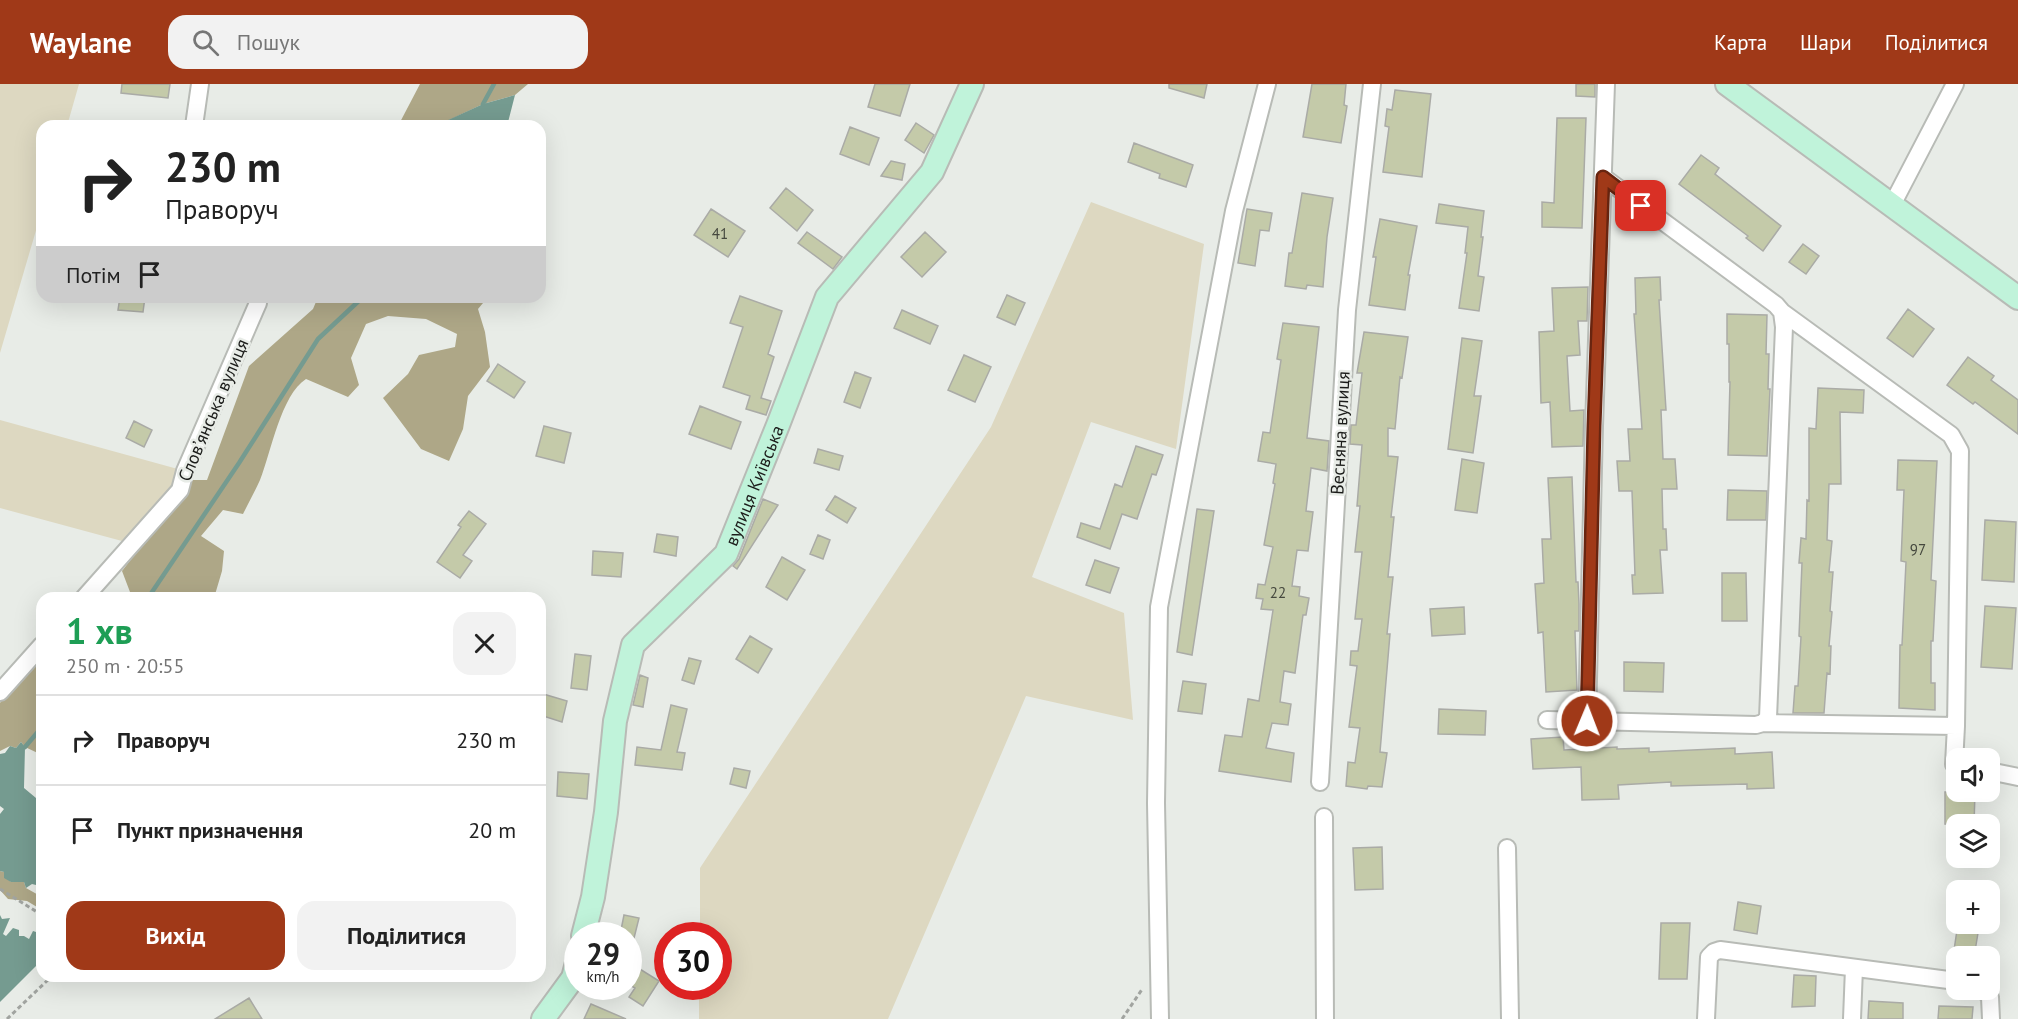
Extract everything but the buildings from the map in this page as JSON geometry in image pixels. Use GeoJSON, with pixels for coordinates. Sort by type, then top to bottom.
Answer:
{"type":"FeatureCollection","features":[{"type":"Feature","properties":{"kind":"street"},"geometry":{"type":"LineString","coordinates":[[195,120],[200,84]]}},
{"type":"Feature","properties":{"kind":"street","name":"вулиця Київська"},"geometry":{"type":"LineString","coordinates":[[587,922],[593,897],[606,812],[615,721],[633,645],[726,554],[827,297],[932,172],[972,84]]}},
{"type":"Feature","properties":{"kind":"street"},"geometry":{"type":"LineString","coordinates":[[1160,1019],[1156,803],[1159,607],[1234,211],[1266,84]]}},
{"type":"Feature","properties":{"kind":"street","name":"Весняна вулиця"},"geometry":{"type":"LineString","coordinates":[[1320,782],[1347,310],[1372,84]]}},
{"type":"Feature","properties":{"kind":"street"},"geometry":{"type":"LineString","coordinates":[[1587,721],[1605,84]]}},
{"type":"Feature","properties":{"kind":"street"},"geometry":{"type":"LineString","coordinates":[[1727,84],[2018,298]]}},
{"type":"Feature","properties":{"kind":"street"},"geometry":{"type":"LineString","coordinates":[[1892,205],[1956,84]]}},
{"type":"Feature","properties":{"kind":"street"},"geometry":{"type":"LineString","coordinates":[[1603,177],[1776,305],[1782,312],[1951,435],[1960,452],[1955,748]]}},
{"type":"Feature","properties":{"kind":"street","name":"Словʼянська вулиця"},"geometry":{"type":"LineString","coordinates":[[89,592],[180,490],[185,471],[258,303]]}},
{"type":"Feature","properties":{"kind":"street"},"geometry":{"type":"LineString","coordinates":[[1763,723],[1768,718],[1784,327],[1782,312]]}},
{"type":"Feature","properties":{"kind":"street"},"geometry":{"type":"LineString","coordinates":[[0,692],[36,652]]}},
{"type":"Feature","properties":{"kind":"street"},"geometry":{"type":"LineString","coordinates":[[1546,720],[1756,725],[1763,723],[1956,726]]}},
{"type":"Feature","properties":{"kind":"street"},"geometry":{"type":"LineString","coordinates":[[2000,773],[2018,777]]}},
{"type":"Feature","properties":{"kind":"street"},"geometry":{"type":"LineString","coordinates":[[1324,816],[1325,1019]]}},
{"type":"Feature","properties":{"kind":"street"},"geometry":{"type":"LineString","coordinates":[[1507,848],[1509,1019]]}},
{"type":"Feature","properties":{"kind":"street"},"geometry":{"type":"LineString","coordinates":[[1706,1019],[1709,957],[1720,950],[1946,980]]}},
{"type":"Feature","properties":{"kind":"street"},"geometry":{"type":"LineString","coordinates":[[1852,1019],[1854,968]]}},
{"type":"Feature","properties":{"kind":"street"},"geometry":{"type":"LineString","coordinates":[[543,1019],[564,990]]}},
{"type":"Feature","properties":{"kind":"street"},"geometry":{"type":"LineString","coordinates":[[1990,1000],[1991,1019]]}},
{"type":"Feature","properties":{"kind":"path"},"geometry":{"type":"LineString","coordinates":[[0,889],[36,911]]}},
{"type":"Feature","properties":{"kind":"path"},"geometry":{"type":"LineString","coordinates":[[1122,1019],[1159,965]]}},
{"type":"Feature","properties":{"kind":"path"},"geometry":{"type":"LineString","coordinates":[[7,1019],[46,982]]}},
{"type":"Feature","properties":{"kind":"shaded area"},"geometry":{"type":"Polygon","coordinates":[[[0,84],[79,84],[69,120],[36,120],[36,230],[0,353],[0,84]]]}},
{"type":"Feature","properties":{"kind":"shaded area"},"geometry":{"type":"Polygon","coordinates":[[[420,84],[528,84],[515,95],[483,104],[449,120],[401,120],[420,84]]]}},
{"type":"Feature","properties":{"kind":"shaded area"},"geometry":{"type":"Polygon","coordinates":[[[515,95],[509,120],[448,120],[483,104],[515,95]]]}},
{"type":"Feature","properties":{"kind":"shaded area"},"geometry":{"type":"Polygon","coordinates":[[[1091,202],[1204,244],[1176,449],[1091,422],[1032,577],[1124,613],[1133,720],[1026,696],[888,1019],[699,1019],[699,1000],[732,1000],[732,922],[700,922],[700,868],[991,427],[1091,202]]]}},
{"type":"Feature","properties":{"kind":"shaded area"},"geometry":{"type":"Polygon","coordinates":[[[316,303],[483,303],[478,309],[485,332],[490,367],[468,396],[463,429],[449,461],[421,449],[383,398],[408,374],[419,355],[455,347],[457,334],[426,319],[388,316],[366,324],[351,358],[359,385],[348,397],[306,379],[297,387],[283,411],[260,480],[243,514],[223,510],[201,536],[224,551],[222,571],[216,592],[130,592],[122,571],[192,480],[207,480],[249,366],[313,309],[316,303]]]}},
{"type":"Feature","properties":{"kind":"shaded area"},"geometry":{"type":"Polygon","coordinates":[[[0,420],[185,471],[133,544],[0,508],[0,420]]]}},
{"type":"Feature","properties":{"kind":"shaded area"},"geometry":{"type":"Polygon","coordinates":[[[36,660],[36,752],[25,747],[21,742],[16,748],[10,746],[0,751],[0,703],[9,689],[36,660]]]}},
{"type":"Feature","properties":{"kind":"shaded area"},"geometry":{"type":"Polygon","coordinates":[[[21,742],[25,747],[24,788],[36,798],[36,885],[32,884],[26,888],[24,882],[11,882],[4,878],[4,872],[0,871],[0,814],[4,809],[0,806],[0,754],[5,753],[10,746],[16,748],[21,742]]]}},
{"type":"Feature","properties":{"kind":"shaded area"},"geometry":{"type":"Polygon","coordinates":[[[0,871],[4,872],[11,882],[24,882],[26,888],[36,894],[36,906],[27,901],[8,899],[0,890],[0,871]]]}},
{"type":"Feature","properties":{"kind":"shaded area"},"geometry":{"type":"Polygon","coordinates":[[[0,915],[2,919],[10,918],[3,934],[6,936],[13,928],[19,930],[19,936],[29,939],[33,931],[36,932],[36,966],[0,1002],[0,915]]]}},
{"type":"Feature","properties":{"kind":"waterway"},"geometry":{"type":"LineString","coordinates":[[483,104],[494,84]]}},
{"type":"Feature","properties":{"kind":"waterway"},"geometry":{"type":"LineString","coordinates":[[152,592],[239,463],[318,339],[357,303]]}},
{"type":"Feature","properties":{"kind":"waterway"},"geometry":{"type":"LineString","coordinates":[[25,747],[36,734]]}},
{"type":"Feature","properties":{"kind":"route"},"geometry":{"type":"LineString","coordinates":[[1587,721],[1603,177],[1641,206]]}}]}
